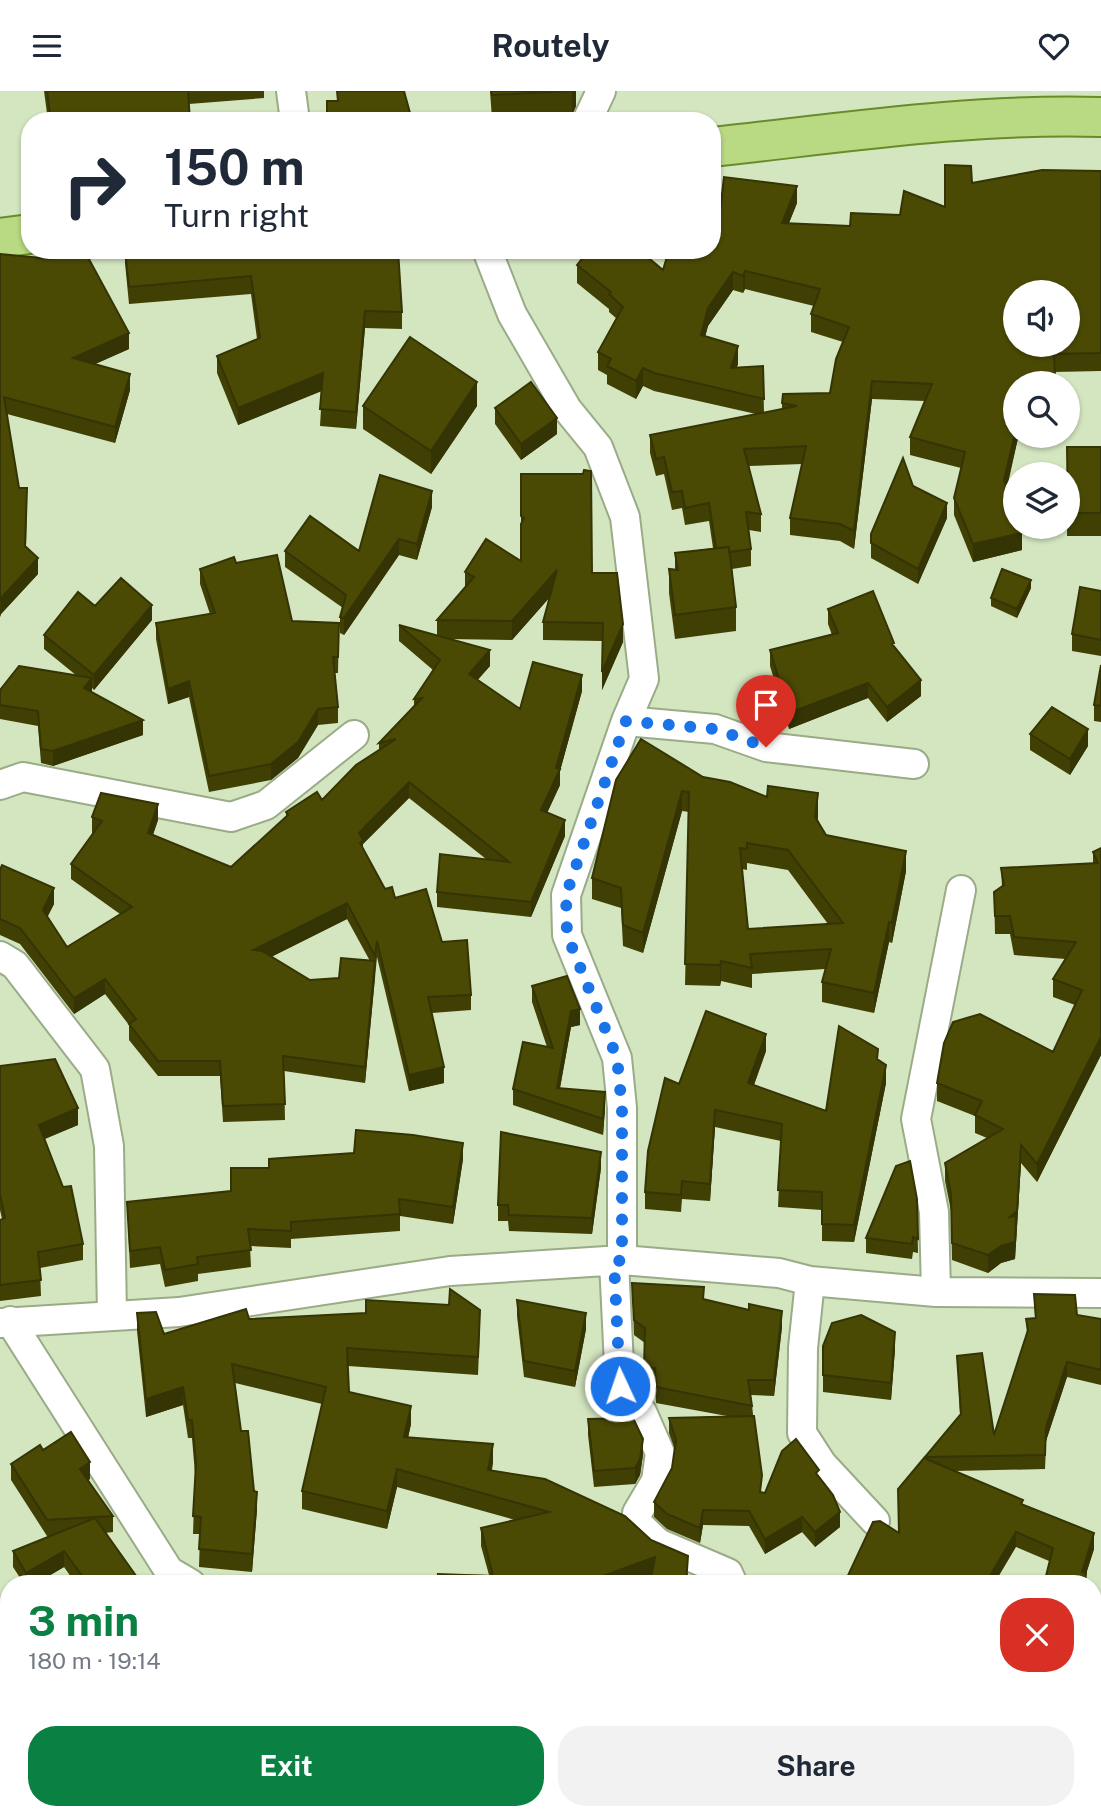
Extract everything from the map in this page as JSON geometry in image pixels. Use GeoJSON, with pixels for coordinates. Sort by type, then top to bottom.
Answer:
{"type":"FeatureCollection","features":[{"type":"Feature","properties":{"kind":"main road"},"geometry":{"type":"LineString","coordinates":[[721,146],[943,121],[1047,115],[1101,117]]}},
{"type":"Feature","properties":{"kind":"main road"},"geometry":{"type":"LineString","coordinates":[[0,238],[21,235]]}},
{"type":"Feature","properties":{"kind":"street"},"geometry":{"type":"LineString","coordinates":[[291,91],[294,112]]}},
{"type":"Feature","properties":{"kind":"street"},"geometry":{"type":"LineString","coordinates":[[591,112],[601,91]]}},
{"type":"Feature","properties":{"kind":"street"},"geometry":{"type":"LineString","coordinates":[[491,259],[512,314],[567,409],[598,447],[625,517],[644,679],[626,721],[566,895],[567,935],[617,1058],[622,1108],[618,1261],[620,1386],[642,1412],[660,1453],[656,1481],[637,1513],[638,1524],[658,1543],[729,1575]]}},
{"type":"Feature","properties":{"kind":"street"},"geometry":{"type":"LineString","coordinates":[[626,721],[715,729],[766,747],[914,764]]}},
{"type":"Feature","properties":{"kind":"street"},"geometry":{"type":"LineString","coordinates":[[0,785],[23,777],[231,817],[266,805],[354,735]]}},
{"type":"Feature","properties":{"kind":"street"},"geometry":{"type":"LineString","coordinates":[[936,1292],[934,1212],[916,1118],[961,890]]}},
{"type":"Feature","properties":{"kind":"street"},"geometry":{"type":"LineString","coordinates":[[0,956],[15,965],[95,1069],[110,1146],[113,1315]]}},
{"type":"Feature","properties":{"kind":"street"},"geometry":{"type":"LineString","coordinates":[[176,1575],[169,1571],[5,1322],[179,1312],[450,1272],[618,1261],[779,1273],[810,1281],[936,1292],[1101,1293]]}},
{"type":"Feature","properties":{"kind":"street"},"geometry":{"type":"LineString","coordinates":[[810,1281],[803,1348],[802,1433],[821,1464],[875,1521]]}},
{"type":"Feature","properties":{"kind":"building"},"geometry":{"type":"Polygon","coordinates":[[[47,91],[188,91],[189,112],[50,112],[47,91]]]}},
{"type":"Feature","properties":{"kind":"building"},"geometry":{"type":"Polygon","coordinates":[[[337,91],[404,91],[410,112],[327,112],[327,101],[338,101],[337,91]]]}},
{"type":"Feature","properties":{"kind":"building"},"geometry":{"type":"Polygon","coordinates":[[[491,91],[572,91],[492,95],[491,91]]]}},
{"type":"Feature","properties":{"kind":"building"},"geometry":{"type":"Polygon","coordinates":[[[945,165],[971,166],[972,183],[1042,170],[1101,171],[1101,353],[1080,353],[1080,280],[1003,280],[1003,357],[1054,357],[1055,371],[1003,371],[1003,448],[1012,448],[1008,462],[1003,462],[1003,537],[973,544],[954,498],[965,452],[910,437],[932,384],[872,381],[854,531],[840,524],[790,518],[806,446],[744,449],[761,514],[746,512],[751,549],[729,552],[729,547],[716,548],[709,503],[685,508],[682,491],[672,492],[664,457],[656,459],[650,435],[797,406],[782,403],[783,394],[830,393],[836,359],[849,327],[811,314],[820,289],[745,271],[743,276],[733,272],[708,308],[701,335],[738,346],[731,368],[763,366],[764,399],[654,373],[643,368],[636,381],[607,366],[611,359],[598,352],[623,307],[609,294],[611,292],[577,265],[582,259],[650,259],[663,270],[666,259],[721,259],[724,177],[797,186],[782,223],[850,226],[851,213],[900,215],[904,191],[945,207],[945,165]]]}},
{"type":"Feature","properties":{"kind":"building"},"geometry":{"type":"Polygon","coordinates":[[[0,254],[21,256],[21,259],[89,259],[129,333],[73,358],[130,374],[115,427],[4,397],[19,488],[27,488],[25,546],[38,558],[0,601],[0,254]]]}},
{"type":"Feature","properties":{"kind":"building"},"geometry":{"type":"Polygon","coordinates":[[[126,259],[399,259],[402,312],[365,311],[356,412],[320,409],[323,373],[238,408],[217,356],[260,338],[251,276],[129,287],[126,259]]]}},
{"type":"Feature","properties":{"kind":"building"},"geometry":{"type":"Polygon","coordinates":[[[410,337],[477,382],[431,451],[363,406],[410,337]]]}},
{"type":"Feature","properties":{"kind":"building"},"geometry":{"type":"Polygon","coordinates":[[[531,382],[557,418],[521,444],[495,408],[531,382]]]}},
{"type":"Feature","properties":{"kind":"building"},"geometry":{"type":"Polygon","coordinates":[[[1101,447],[1101,513],[1080,513],[1080,462],[1067,462],[1067,448],[1101,447]]]}},
{"type":"Feature","properties":{"kind":"building"},"geometry":{"type":"Polygon","coordinates":[[[903,458],[913,486],[947,503],[918,569],[871,543],[871,534],[903,458]]]}},
{"type":"Feature","properties":{"kind":"building"},"geometry":{"type":"Polygon","coordinates":[[[584,470],[591,471],[592,573],[617,573],[623,624],[602,672],[603,623],[543,622],[557,570],[512,621],[437,620],[474,577],[465,572],[486,539],[521,561],[521,524],[524,518],[521,516],[521,474],[583,474],[584,470]]]}},
{"type":"Feature","properties":{"kind":"building"},"geometry":{"type":"Polygon","coordinates":[[[380,475],[432,491],[417,544],[399,539],[344,618],[340,617],[346,595],[285,551],[310,516],[359,551],[380,475]]]}},
{"type":"Feature","properties":{"kind":"building"},"geometry":{"type":"Polygon","coordinates":[[[729,547],[736,607],[675,615],[669,569],[678,570],[675,553],[729,547]]]}},
{"type":"Feature","properties":{"kind":"building"},"geometry":{"type":"Polygon","coordinates":[[[277,555],[292,621],[339,623],[338,657],[333,657],[338,707],[318,709],[298,742],[271,764],[209,776],[189,681],[168,689],[156,623],[215,613],[200,569],[234,557],[236,563],[277,555]]]}},
{"type":"Feature","properties":{"kind":"building"},"geometry":{"type":"Polygon","coordinates":[[[1002,569],[1031,580],[1017,609],[991,598],[1002,569]]]}},
{"type":"Feature","properties":{"kind":"building"},"geometry":{"type":"Polygon","coordinates":[[[121,578],[152,605],[94,675],[44,635],[78,592],[95,606],[121,578]]]}},
{"type":"Feature","properties":{"kind":"building"},"geometry":{"type":"Polygon","coordinates":[[[1080,587],[1101,591],[1101,640],[1072,634],[1080,587]]]}},
{"type":"Feature","properties":{"kind":"building"},"geometry":{"type":"Polygon","coordinates":[[[873,591],[894,643],[892,644],[921,680],[887,707],[868,683],[789,713],[770,650],[838,633],[828,609],[873,591]]]}},
{"type":"Feature","properties":{"kind":"building"},"geometry":{"type":"Polygon","coordinates":[[[399,625],[490,650],[469,674],[520,709],[533,662],[582,675],[556,768],[560,769],[541,810],[565,820],[531,902],[437,892],[440,854],[509,862],[409,782],[359,833],[363,840],[360,843],[385,889],[392,887],[395,898],[426,889],[442,942],[467,940],[471,995],[428,997],[444,1067],[409,1075],[377,941],[375,956],[347,903],[253,950],[262,951],[310,980],[339,978],[341,958],[375,961],[365,1067],[283,1056],[285,1104],[223,1106],[220,1061],[158,1061],[129,1024],[136,1019],[105,979],[74,998],[20,928],[0,919],[0,870],[2,865],[54,888],[43,910],[67,947],[132,907],[71,864],[102,821],[92,817],[101,793],[158,804],[148,833],[231,867],[288,815],[286,812],[317,792],[322,800],[356,765],[396,739],[379,743],[422,698],[414,699],[440,660],[399,625]]]}},
{"type":"Feature","properties":{"kind":"building"},"geometry":{"type":"Polygon","coordinates":[[[1101,665],[1101,706],[1094,705],[1101,665]]]}},
{"type":"Feature","properties":{"kind":"building"},"geometry":{"type":"Polygon","coordinates":[[[19,666],[92,678],[84,688],[143,720],[53,751],[41,749],[38,711],[0,705],[0,690],[19,666]]]}},
{"type":"Feature","properties":{"kind":"building"},"geometry":{"type":"Polygon","coordinates":[[[1052,707],[1088,729],[1070,759],[1030,734],[1052,707]]]}},
{"type":"Feature","properties":{"kind":"building"},"geometry":{"type":"Polygon","coordinates":[[[641,739],[703,777],[730,782],[767,797],[768,786],[818,793],[815,817],[826,835],[906,851],[892,923],[889,922],[874,993],[822,982],[831,949],[750,954],[752,968],[721,961],[720,965],[685,964],[689,792],[682,791],[643,933],[623,925],[621,888],[592,878],[616,780],[641,739]],[[747,843],[747,849],[740,848],[748,929],[843,923],[788,850],[747,843]]]}},
{"type":"Feature","properties":{"kind":"building"},"geometry":{"type":"Polygon","coordinates":[[[1101,848],[1101,1037],[1037,1164],[1021,1145],[1017,1211],[1010,1217],[1016,1216],[1015,1242],[1001,1246],[988,1255],[952,1243],[951,1194],[945,1163],[1003,1129],[975,1115],[982,1101],[937,1083],[944,1043],[953,1022],[980,1014],[1053,1052],[1082,990],[1053,979],[1076,942],[1014,937],[1010,916],[995,916],[994,892],[1004,885],[1001,868],[1098,863],[1093,852],[1101,848]]]}},
{"type":"Feature","properties":{"kind":"building"},"geometry":{"type":"Polygon","coordinates":[[[567,976],[580,1009],[571,1011],[557,1088],[605,1092],[603,1119],[513,1089],[523,1042],[553,1048],[532,986],[567,976]]]}},
{"type":"Feature","properties":{"kind":"building"},"geometry":{"type":"Polygon","coordinates":[[[706,1011],[766,1034],[748,1083],[826,1111],[839,1026],[878,1049],[877,1059],[886,1065],[854,1225],[822,1224],[822,1192],[778,1190],[782,1124],[715,1110],[710,1184],[682,1181],[681,1195],[645,1192],[648,1151],[665,1078],[679,1084],[706,1011]]]}},
{"type":"Feature","properties":{"kind":"building"},"geometry":{"type":"Polygon","coordinates":[[[55,1059],[78,1108],[39,1125],[63,1187],[71,1186],[83,1244],[38,1252],[41,1280],[0,1285],[0,1220],[5,1218],[0,1194],[0,1066],[55,1059]]]}},
{"type":"Feature","properties":{"kind":"building"},"geometry":{"type":"Polygon","coordinates":[[[356,1130],[463,1143],[453,1207],[399,1199],[400,1214],[291,1222],[291,1231],[248,1229],[251,1250],[197,1257],[198,1264],[165,1270],[160,1247],[130,1251],[127,1202],[231,1191],[231,1168],[269,1168],[269,1159],[354,1153],[356,1130]]]}},
{"type":"Feature","properties":{"kind":"building"},"geometry":{"type":"Polygon","coordinates":[[[501,1132],[601,1152],[592,1218],[509,1215],[508,1205],[498,1205],[501,1132]]]}},
{"type":"Feature","properties":{"kind":"building"},"geometry":{"type":"Polygon","coordinates":[[[910,1161],[917,1199],[918,1239],[913,1237],[912,1244],[866,1238],[896,1166],[910,1161]]]}},
{"type":"Feature","properties":{"kind":"building"},"geometry":{"type":"Polygon","coordinates":[[[632,1283],[704,1287],[703,1299],[749,1310],[749,1304],[782,1311],[774,1380],[748,1380],[752,1406],[656,1387],[655,1368],[644,1369],[645,1328],[634,1320],[632,1283]]]}},
{"type":"Feature","properties":{"kind":"building"},"geometry":{"type":"Polygon","coordinates":[[[450,1289],[480,1310],[478,1357],[347,1348],[349,1392],[411,1406],[404,1437],[493,1444],[488,1470],[545,1479],[625,1516],[651,1540],[688,1556],[687,1575],[652,1575],[655,1557],[606,1575],[493,1575],[481,1528],[549,1512],[397,1469],[387,1511],[302,1491],[326,1387],[232,1364],[241,1431],[248,1431],[254,1491],[257,1492],[252,1554],[199,1549],[201,1517],[193,1516],[196,1464],[192,1420],[188,1420],[183,1387],[146,1399],[137,1313],[156,1312],[164,1334],[246,1309],[249,1319],[366,1313],[366,1300],[449,1305],[450,1289]]]}},
{"type":"Feature","properties":{"kind":"building"},"geometry":{"type":"Polygon","coordinates":[[[1034,1294],[1075,1295],[1077,1315],[1101,1319],[1101,1370],[1067,1362],[1046,1427],[1045,1455],[925,1457],[961,1414],[957,1356],[982,1353],[994,1435],[1028,1330],[1026,1319],[1036,1318],[1034,1294]]]}},
{"type":"Feature","properties":{"kind":"building"},"geometry":{"type":"Polygon","coordinates":[[[517,1300],[586,1313],[575,1371],[524,1361],[517,1300]]]}},
{"type":"Feature","properties":{"kind":"building"},"geometry":{"type":"Polygon","coordinates":[[[861,1315],[895,1332],[891,1383],[823,1375],[823,1346],[832,1323],[861,1315]]]}},
{"type":"Feature","properties":{"kind":"building"},"geometry":{"type":"Polygon","coordinates":[[[754,1416],[762,1475],[760,1492],[765,1493],[782,1451],[796,1439],[819,1470],[816,1473],[833,1495],[840,1512],[815,1532],[802,1517],[765,1539],[749,1511],[703,1510],[700,1528],[667,1514],[654,1502],[672,1468],[676,1440],[669,1418],[754,1416]]]}},
{"type":"Feature","properties":{"kind":"building"},"geometry":{"type":"Polygon","coordinates":[[[633,1418],[643,1439],[640,1459],[635,1468],[594,1471],[588,1419],[633,1418]]]}},
{"type":"Feature","properties":{"kind":"building"},"geometry":{"type":"Polygon","coordinates":[[[71,1432],[90,1462],[80,1469],[113,1516],[47,1520],[11,1464],[40,1445],[43,1450],[71,1432]]]}},
{"type":"Feature","properties":{"kind":"building"},"geometry":{"type":"Polygon","coordinates":[[[924,1458],[1023,1500],[1021,1504],[1094,1533],[1082,1572],[1086,1575],[1046,1575],[1053,1548],[1016,1532],[990,1575],[848,1575],[873,1522],[880,1521],[899,1533],[898,1489],[924,1458]]]}},
{"type":"Feature","properties":{"kind":"building"},"geometry":{"type":"Polygon","coordinates":[[[95,1518],[135,1575],[81,1575],[64,1551],[26,1573],[13,1551],[95,1518]]]}},
{"type":"Feature","properties":{"kind":"route"},"geometry":{"type":"LineString","coordinates":[[620,1386],[614,1262],[622,1260],[622,1108],[617,1058],[567,935],[566,895],[626,721],[715,729],[766,747]]}}]}
